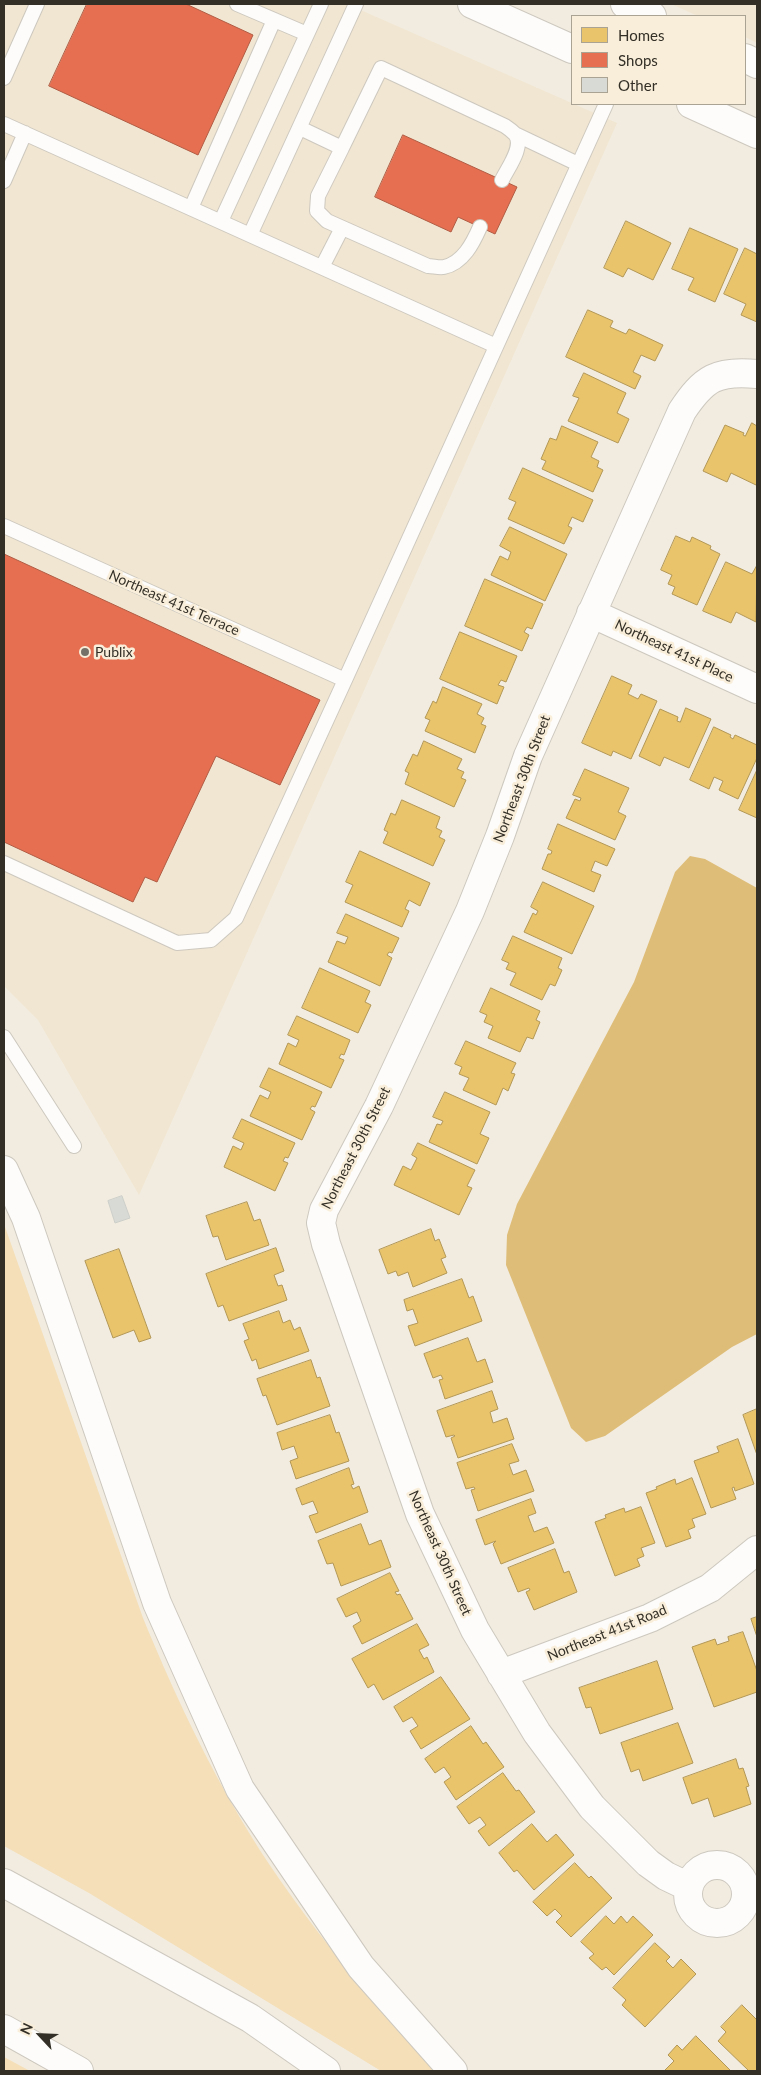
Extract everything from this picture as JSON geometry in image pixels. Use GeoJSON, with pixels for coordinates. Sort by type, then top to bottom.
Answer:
{"type":"FeatureCollection","features":[{"type":"Feature","properties":{"kind":"main road"},"geometry":{"type":"LineString","coordinates":[[472,4],[571,49]]}},
{"type":"Feature","properties":{"kind":"main road"},"geometry":{"type":"LineString","coordinates":[[625,4],[650,15]]}},
{"type":"Feature","properties":{"kind":"main road"},"geometry":{"type":"LineString","coordinates":[[694,105],[757,134]]}},
{"type":"Feature","properties":{"kind":"main road","name":"Northeast 30th Street"},"geometry":{"type":"LineString","coordinates":[[689,1887],[666,1876],[648,1863],[592,1806],[537,1733],[474,1630],[420,1514],[326,1244],[321,1223],[324,1210],[379,1106],[470,911],[500,836],[528,756],[682,411],[694,393],[712,378],[736,372],[757,374]]}},
{"type":"Feature","properties":{"kind":"main road","name":"Northeast 41st Place"},"geometry":{"type":"LineString","coordinates":[[591,613],[757,689]]}},
{"type":"Feature","properties":{"kind":"main road"},"geometry":{"type":"LineString","coordinates":[[4,1170],[26,1218],[157,1604],[240,1789],[361,1967],[453,2071]]}},
{"type":"Feature","properties":{"kind":"main road","name":"Northeast 41st Road"},"geometry":{"type":"LineString","coordinates":[[501,1674],[650,1618],[710,1588],[757,1550]]}},
{"type":"Feature","properties":{"kind":"main road"},"geometry":{"type":"LineString","coordinates":[[4,1883],[250,2018],[326,2071]]}},
{"type":"Feature","properties":{"kind":"main road"},"geometry":{"type":"LineString","coordinates":[[4,2029],[79,2071]]}},
{"type":"Feature","properties":{"kind":"lane"},"geometry":{"type":"LineString","coordinates":[[4,78],[37,4]]}},
{"type":"Feature","properties":{"kind":"lane"},"geometry":{"type":"LineString","coordinates":[[237,4],[307,34]]}},
{"type":"Feature","properties":{"kind":"lane"},"geometry":{"type":"LineString","coordinates":[[221,221],[321,4]]}},
{"type":"Feature","properties":{"kind":"lane"},"geometry":{"type":"LineString","coordinates":[[250,235],[356,4]]}},
{"type":"Feature","properties":{"kind":"lane"},"geometry":{"type":"LineString","coordinates":[[191,208],[274,20]]}},
{"type":"Feature","properties":{"kind":"lane"},"geometry":{"type":"LineString","coordinates":[[480,227],[470,249],[458,259],[444,267],[428,266],[327,221],[317,211],[318,196],[381,68],[505,126],[515,134],[578,164]]}},
{"type":"Feature","properties":{"kind":"lane"},"geometry":{"type":"LineString","coordinates":[[4,863],[177,943],[211,940],[236,918],[606,105]]}},
{"type":"Feature","properties":{"kind":"lane"},"geometry":{"type":"LineString","coordinates":[[4,124],[496,346]]}},
{"type":"Feature","properties":{"kind":"lane"},"geometry":{"type":"LineString","coordinates":[[300,128],[342,148]]}},
{"type":"Feature","properties":{"kind":"lane"},"geometry":{"type":"LineString","coordinates":[[4,181],[25,133]]}},
{"type":"Feature","properties":{"kind":"lane"},"geometry":{"type":"LineString","coordinates":[[502,180],[517,149],[518,140],[515,134]]}},
{"type":"Feature","properties":{"kind":"lane"},"geometry":{"type":"LineString","coordinates":[[322,268],[342,228]]}},
{"type":"Feature","properties":{"kind":"lane","name":"Northeast 41st Terrace"},"geometry":{"type":"LineString","coordinates":[[4,526],[345,680]]}},
{"type":"Feature","properties":{"kind":"lane"},"geometry":{"type":"LineString","coordinates":[[4,1037],[74,1146]]}},
{"type":"Feature","properties":{"kind":"shaded area"},"geometry":{"type":"Polygon","coordinates":[[[4,4],[347,4],[571,103],[571,105],[576,105],[617,123],[139,1195],[38,1020],[4,986],[4,4]]]}},
{"type":"Feature","properties":{"kind":"shaded area"},"geometry":{"type":"Polygon","coordinates":[[[671,4],[757,4],[757,43],[746,38],[746,15],[696,15],[671,4]]]}},
{"type":"Feature","properties":{"kind":"shaded area"},"geometry":{"type":"Polygon","coordinates":[[[690,856],[705,859],[757,888],[757,1334],[732,1347],[605,1436],[586,1442],[571,1428],[506,1265],[507,1235],[517,1204],[634,982],[675,872],[690,856]]]}},
{"type":"Feature","properties":{"kind":"shaded area"},"geometry":{"type":"Polygon","coordinates":[[[4,1224],[143,1618],[200,1744],[250,1835],[305,1915],[370,1997],[441,2071],[381,2071],[89,1893],[4,1846],[4,1224]]]}},
{"type":"Feature","properties":{"kind":"shaded area"},"geometry":{"type":"Polygon","coordinates":[[[4,2057],[30,2071],[4,2071],[4,2057]]]}},
{"type":"Feature","properties":{"kind":"building: Homes"},"geometry":{"type":"Polygon","coordinates":[[[626,221],[671,243],[653,280],[628,268],[623,277],[604,268],[626,221]]]}},
{"type":"Feature","properties":{"kind":"building: Homes"},"geometry":{"type":"Polygon","coordinates":[[[690,228],[738,249],[715,302],[688,290],[694,278],[672,269],[690,228]]]}},
{"type":"Feature","properties":{"kind":"building: Homes"},"geometry":{"type":"Polygon","coordinates":[[[745,248],[757,254],[757,322],[741,315],[746,304],[724,294],[745,248]]]}},
{"type":"Feature","properties":{"kind":"building: Homes"},"geometry":{"type":"Polygon","coordinates":[[[588,310],[613,321],[610,327],[626,334],[629,329],[663,345],[655,361],[641,355],[633,372],[641,376],[635,389],[566,357],[588,310]]]}},
{"type":"Feature","properties":{"kind":"building: Homes"},"geometry":{"type":"Polygon","coordinates":[[[584,373],[626,393],[617,413],[629,419],[618,443],[568,421],[579,398],[573,396],[584,373]]]}},
{"type":"Feature","properties":{"kind":"building: Homes"},"geometry":{"type":"Polygon","coordinates":[[[752,423],[757,426],[756,485],[731,473],[727,482],[703,471],[725,425],[744,433],[743,435],[745,436],[752,423]]]}},
{"type":"Feature","properties":{"kind":"building: Homes"},"geometry":{"type":"Polygon","coordinates":[[[562,426],[598,442],[591,457],[599,461],[597,467],[603,470],[593,492],[542,469],[546,461],[541,459],[550,438],[556,440],[562,426]]]}},
{"type":"Feature","properties":{"kind":"building: Homes"},"geometry":{"type":"Polygon","coordinates":[[[523,468],[593,500],[583,522],[572,517],[568,526],[572,528],[564,544],[508,519],[516,502],[509,499],[523,468]]]}},
{"type":"Feature","properties":{"kind":"building: Homes"},"geometry":{"type":"Polygon","coordinates":[[[510,527],[567,554],[545,601],[491,575],[500,556],[508,560],[511,552],[500,546],[510,527]]]}},
{"type":"Feature","properties":{"kind":"building: Homes"},"geometry":{"type":"Polygon","coordinates":[[[676,536],[690,542],[692,537],[711,546],[710,549],[720,554],[697,605],[672,594],[675,587],[668,584],[672,575],[661,570],[676,536]]]}},
{"type":"Feature","properties":{"kind":"building: Homes"},"geometry":{"type":"Polygon","coordinates":[[[726,562],[752,574],[757,565],[756,622],[736,612],[731,623],[703,611],[726,562]]]}},
{"type":"Feature","properties":{"kind":"building: Homes"},"geometry":{"type":"Polygon","coordinates":[[[485,579],[543,604],[532,629],[527,627],[524,632],[529,635],[522,651],[465,626],[485,579]]]}},
{"type":"Feature","properties":{"kind":"building: Homes"},"geometry":{"type":"Polygon","coordinates":[[[460,632],[517,656],[506,682],[501,680],[498,685],[504,687],[497,704],[440,679],[460,632]]]}},
{"type":"Feature","properties":{"kind":"building: Homes"},"geometry":{"type":"Polygon","coordinates":[[[612,676],[632,685],[628,694],[638,699],[641,694],[657,701],[631,759],[613,751],[611,756],[582,743],[612,676]]]}},
{"type":"Feature","properties":{"kind":"building: Homes"},"geometry":{"type":"Polygon","coordinates":[[[443,687],[482,704],[477,714],[484,718],[481,724],[486,726],[475,753],[425,731],[430,720],[425,718],[433,701],[436,703],[443,687]]]}},
{"type":"Feature","properties":{"kind":"building: Homes"},"geometry":{"type":"Polygon","coordinates":[[[686,708],[711,719],[689,768],[664,757],[660,766],[639,756],[660,709],[678,717],[677,721],[680,722],[686,708]]]}},
{"type":"Feature","properties":{"kind":"building: Homes"},"geometry":{"type":"Polygon","coordinates":[[[714,727],[731,735],[730,737],[733,739],[735,735],[757,745],[757,758],[738,799],[719,790],[723,781],[714,777],[709,789],[690,780],[714,727]]]}},
{"type":"Feature","properties":{"kind":"building: Homes"},"geometry":{"type":"Polygon","coordinates":[[[424,741],[462,759],[457,769],[464,772],[461,778],[466,780],[454,807],[405,784],[409,773],[405,771],[413,754],[417,756],[424,741]]]}},
{"type":"Feature","properties":{"kind":"building: Homes"},"geometry":{"type":"Polygon","coordinates":[[[585,769],[629,788],[618,812],[626,816],[615,840],[566,818],[575,799],[580,801],[581,798],[573,795],[585,769]]]}},
{"type":"Feature","properties":{"kind":"building: Homes"},"geometry":{"type":"Polygon","coordinates":[[[757,770],[757,818],[739,810],[757,770]]]}},
{"type":"Feature","properties":{"kind":"building: Homes"},"geometry":{"type":"Polygon","coordinates":[[[402,800],[440,817],[436,828],[442,831],[439,837],[445,840],[433,866],[383,843],[388,832],[384,830],[391,813],[395,815],[402,800]]]}},
{"type":"Feature","properties":{"kind":"building: Homes"},"geometry":{"type":"Polygon","coordinates":[[[558,824],[615,849],[607,866],[595,861],[591,871],[601,875],[594,892],[542,869],[548,854],[551,854],[552,851],[548,849],[558,824]]]}},
{"type":"Feature","properties":{"kind":"building: Homes"},"geometry":{"type":"Polygon","coordinates":[[[360,851],[430,883],[420,906],[409,900],[405,909],[409,911],[402,927],[345,902],[353,885],[346,882],[360,851]]]}},
{"type":"Feature","properties":{"kind":"building: Homes"},"geometry":{"type":"Polygon","coordinates":[[[543,882],[594,906],[572,954],[524,932],[533,913],[536,915],[538,911],[531,907],[543,882]]]}},
{"type":"Feature","properties":{"kind":"building: Homes"},"geometry":{"type":"Polygon","coordinates":[[[346,914],[399,938],[392,953],[389,952],[387,955],[392,958],[380,986],[328,962],[337,941],[345,944],[348,937],[337,933],[346,914]]]}},
{"type":"Feature","properties":{"kind":"building: Homes"},"geometry":{"type":"Polygon","coordinates":[[[513,936],[562,958],[558,968],[562,970],[555,986],[550,984],[542,1000],[510,985],[516,973],[506,969],[509,963],[502,960],[513,936]]]}},
{"type":"Feature","properties":{"kind":"building: Homes"},"geometry":{"type":"Polygon","coordinates":[[[320,968],[370,991],[365,1002],[371,1005],[358,1033],[302,1008],[320,968]]]}},
{"type":"Feature","properties":{"kind":"building: Homes"},"geometry":{"type":"Polygon","coordinates":[[[491,988],[540,1011],[536,1020],[540,1022],[533,1039],[527,1037],[520,1052],[488,1038],[493,1026],[484,1022],[487,1015],[480,1012],[491,988]]]}},
{"type":"Feature","properties":{"kind":"building: Homes"},"geometry":{"type":"Polygon","coordinates":[[[297,1016],[350,1040],[344,1055],[341,1054],[339,1058],[344,1060],[331,1088],[279,1064],[288,1043],[296,1047],[299,1040],[288,1035],[297,1016]]]}},
{"type":"Feature","properties":{"kind":"building: Homes"},"geometry":{"type":"Polygon","coordinates":[[[466,1041],[516,1063],[511,1073],[515,1074],[508,1091],[503,1088],[496,1105],[463,1090],[469,1078],[459,1074],[462,1067],[455,1064],[466,1041]]]}},
{"type":"Feature","properties":{"kind":"building: Homes"},"geometry":{"type":"Polygon","coordinates":[[[269,1068],[322,1092],[315,1107],[312,1106],[310,1109],[315,1112],[302,1140],[250,1116],[260,1095],[268,1099],[271,1092],[260,1087],[269,1068]]]}},
{"type":"Feature","properties":{"kind":"building: Homes"},"geometry":{"type":"Polygon","coordinates":[[[445,1092],[490,1112],[480,1134],[489,1138],[477,1164],[429,1142],[437,1124],[441,1125],[443,1121],[433,1117],[445,1092]]]}},
{"type":"Feature","properties":{"kind":"building: Homes"},"geometry":{"type":"Polygon","coordinates":[[[242,1119],[295,1143],[288,1158],[285,1157],[283,1161],[288,1163],[275,1191],[224,1167],[233,1146],[241,1150],[244,1143],[233,1138],[242,1119]]]}},
{"type":"Feature","properties":{"kind":"building: Homes"},"geometry":{"type":"Polygon","coordinates":[[[418,1143],[475,1170],[467,1186],[472,1188],[459,1215],[394,1185],[403,1166],[411,1170],[417,1158],[412,1155],[418,1143]]]}},
{"type":"Feature","properties":{"kind":"building: Homes"},"geometry":{"type":"Polygon","coordinates":[[[247,1202],[254,1221],[260,1219],[269,1245],[226,1260],[218,1236],[213,1237],[206,1216],[247,1202]]]}},
{"type":"Feature","properties":{"kind":"building: Homes"},"geometry":{"type":"Polygon","coordinates":[[[431,1229],[435,1241],[439,1239],[446,1257],[441,1259],[447,1273],[413,1287],[408,1272],[398,1276],[396,1271],[388,1274],[379,1250],[431,1229]]]}},
{"type":"Feature","properties":{"kind":"building: Homes"},"geometry":{"type":"Polygon","coordinates":[[[276,1248],[284,1271],[274,1275],[278,1286],[282,1285],[287,1300],[229,1321],[223,1305],[218,1307],[206,1274],[276,1248]]]}},
{"type":"Feature","properties":{"kind":"building: Homes"},"geometry":{"type":"Polygon","coordinates":[[[119,1249],[151,1338],[139,1342],[134,1330],[113,1338],[85,1261],[119,1249]]]}},
{"type":"Feature","properties":{"kind":"building: Homes"},"geometry":{"type":"Polygon","coordinates":[[[462,1279],[469,1298],[473,1296],[482,1321],[415,1346],[408,1326],[418,1323],[413,1309],[407,1311],[404,1300],[462,1279]]]}},
{"type":"Feature","properties":{"kind":"building: Homes"},"geometry":{"type":"Polygon","coordinates":[[[279,1311],[283,1323],[290,1320],[294,1330],[300,1327],[309,1351],[259,1369],[256,1359],[252,1361],[244,1341],[249,1339],[243,1324],[279,1311]]]}},
{"type":"Feature","properties":{"kind":"building: Homes"},"geometry":{"type":"Polygon","coordinates":[[[468,1338],[477,1362],[485,1359],[493,1382],[445,1399],[439,1380],[443,1379],[441,1375],[433,1378],[424,1354],[468,1338]]]}},
{"type":"Feature","properties":{"kind":"building: Homes"},"geometry":{"type":"Polygon","coordinates":[[[311,1360],[317,1378],[320,1377],[330,1406],[277,1425],[266,1395],[263,1396],[257,1379],[311,1360]]]}},
{"type":"Feature","properties":{"kind":"building: Homes"},"geometry":{"type":"Polygon","coordinates":[[[492,1391],[498,1409],[490,1412],[493,1423],[507,1418],[514,1439],[458,1458],[451,1438],[455,1436],[446,1437],[437,1411],[492,1391]]]}},
{"type":"Feature","properties":{"kind":"building: Homes"},"geometry":{"type":"Polygon","coordinates":[[[757,1409],[757,1455],[743,1415],[757,1409]]]}},
{"type":"Feature","properties":{"kind":"building: Homes"},"geometry":{"type":"Polygon","coordinates":[[[330,1415],[336,1433],[339,1432],[349,1461],[296,1479],[290,1461],[298,1458],[294,1446],[282,1450],[277,1433],[330,1415]]]}},
{"type":"Feature","properties":{"kind":"building: Homes"},"geometry":{"type":"Polygon","coordinates":[[[738,1439],[754,1484],[735,1491],[734,1487],[732,1488],[736,1499],[711,1508],[694,1461],[719,1452],[717,1447],[738,1439]]]}},
{"type":"Feature","properties":{"kind":"building: Homes"},"geometry":{"type":"Polygon","coordinates":[[[512,1444],[519,1461],[509,1464],[513,1475],[526,1470],[534,1491],[478,1511],[471,1490],[475,1489],[474,1487],[466,1489],[457,1463],[512,1444]]]}},
{"type":"Feature","properties":{"kind":"building: Homes"},"geometry":{"type":"Polygon","coordinates":[[[349,1468],[354,1484],[351,1485],[353,1489],[359,1486],[368,1512],[316,1533],[309,1516],[318,1513],[313,1501],[302,1505],[296,1489],[349,1468]]]}},
{"type":"Feature","properties":{"kind":"building: Homes"},"geometry":{"type":"Polygon","coordinates":[[[692,1478],[706,1514],[692,1519],[695,1527],[688,1530],[691,1538],[666,1547],[646,1493],[675,1479],[676,1484],[692,1478]]]}},
{"type":"Feature","properties":{"kind":"building: Homes"},"geometry":{"type":"Polygon","coordinates":[[[531,1499],[536,1513],[528,1516],[534,1532],[547,1527],[554,1543],[501,1564],[493,1544],[496,1541],[485,1545],[476,1520],[531,1499]]]}},
{"type":"Feature","properties":{"kind":"building: Homes"},"geometry":{"type":"Polygon","coordinates":[[[641,1507],[655,1543],[641,1548],[644,1556],[637,1559],[640,1566],[615,1576],[595,1522],[606,1518],[605,1515],[624,1508],[625,1512],[641,1507]]]}},
{"type":"Feature","properties":{"kind":"building: Homes"},"geometry":{"type":"Polygon","coordinates":[[[361,1524],[369,1545],[381,1540],[391,1567],[341,1586],[333,1563],[327,1564],[318,1541],[361,1524]]]}},
{"type":"Feature","properties":{"kind":"building: Homes"},"geometry":{"type":"Polygon","coordinates":[[[555,1549],[564,1573],[569,1571],[577,1592],[534,1610],[526,1592],[530,1590],[529,1588],[518,1592],[508,1568],[555,1549]]]}},
{"type":"Feature","properties":{"kind":"building: Homes"},"geometry":{"type":"Polygon","coordinates":[[[390,1573],[399,1591],[395,1592],[397,1595],[400,1594],[413,1619],[362,1644],[353,1626],[361,1621],[357,1612],[346,1617],[337,1599],[390,1573]]]}},
{"type":"Feature","properties":{"kind":"building: Homes"},"geometry":{"type":"Polygon","coordinates":[[[757,1617],[757,1637],[751,1619],[757,1617]]]}},
{"type":"Feature","properties":{"kind":"building: Homes"},"geometry":{"type":"Polygon","coordinates":[[[417,1624],[429,1645],[419,1650],[424,1659],[427,1657],[434,1672],[383,1700],[374,1684],[368,1688],[352,1659],[417,1624]]]}},
{"type":"Feature","properties":{"kind":"building: Homes"},"geometry":{"type":"Polygon","coordinates":[[[743,1632],[757,1671],[757,1692],[714,1707],[692,1647],[715,1639],[717,1645],[729,1641],[728,1637],[743,1632]]]}},
{"type":"Feature","properties":{"kind":"building: Homes"},"geometry":{"type":"Polygon","coordinates":[[[657,1661],[673,1709],[600,1734],[591,1707],[586,1708],[579,1688],[657,1661]]]}},
{"type":"Feature","properties":{"kind":"building: Homes"},"geometry":{"type":"Polygon","coordinates":[[[441,1677],[470,1719],[421,1749],[410,1731],[418,1726],[412,1717],[403,1722],[394,1707],[441,1677]]]}},
{"type":"Feature","properties":{"kind":"building: Homes"},"geometry":{"type":"Polygon","coordinates":[[[678,1723],[693,1763],[643,1781],[639,1769],[631,1772],[621,1743],[678,1723]]]}},
{"type":"Feature","properties":{"kind":"building: Homes"},"geometry":{"type":"Polygon","coordinates":[[[471,1726],[483,1744],[486,1742],[504,1767],[456,1800],[444,1782],[451,1777],[444,1767],[435,1773],[425,1759],[471,1726]]]}},
{"type":"Feature","properties":{"kind":"building: Homes"},"geometry":{"type":"Polygon","coordinates":[[[736,1759],[739,1769],[743,1768],[749,1786],[746,1787],[751,1804],[714,1817],[708,1798],[692,1804],[683,1778],[736,1759]]]}},
{"type":"Feature","properties":{"kind":"building: Homes"},"geometry":{"type":"Polygon","coordinates":[[[503,1773],[516,1791],[519,1790],[535,1812],[489,1846],[478,1831],[486,1825],[480,1817],[469,1824],[457,1807],[503,1773]]]}},
{"type":"Feature","properties":{"kind":"building: Homes"},"geometry":{"type":"Polygon","coordinates":[[[532,1824],[547,1842],[556,1834],[574,1855],[534,1890],[517,1870],[514,1872],[499,1853],[532,1824]]]}},
{"type":"Feature","properties":{"kind":"building: Homes"},"geometry":{"type":"Polygon","coordinates":[[[575,1863],[589,1878],[591,1876],[612,1898],[571,1937],[556,1922],[562,1916],[555,1909],[547,1916],[533,1902],[575,1863]]]}},
{"type":"Feature","properties":{"kind":"building: Homes"},"geometry":{"type":"Polygon","coordinates":[[[606,1916],[614,1924],[621,1916],[627,1923],[633,1916],[653,1935],[614,1975],[606,1967],[602,1970],[589,1958],[594,1954],[581,1942],[606,1916]]]}},
{"type":"Feature","properties":{"kind":"building: Homes"},"geometry":{"type":"Polygon","coordinates":[[[655,1943],[670,1957],[666,1961],[673,1968],[681,1959],[696,1974],[645,2027],[622,2005],[626,2000],[613,1988],[655,1943]]]}},
{"type":"Feature","properties":{"kind":"building: Homes"},"geometry":{"type":"Polygon","coordinates":[[[742,2005],[757,2020],[757,2071],[749,2071],[718,2041],[726,2032],[721,2027],[742,2005]]]}},
{"type":"Feature","properties":{"kind":"building: Homes"},"geometry":{"type":"Polygon","coordinates":[[[696,2036],[731,2071],[664,2071],[674,2061],[668,2055],[677,2045],[682,2050],[696,2036]]]}},
{"type":"Feature","properties":{"kind":"building: Shops"},"geometry":{"type":"Polygon","coordinates":[[[87,4],[186,4],[253,35],[198,155],[49,86],[87,4]]]}},
{"type":"Feature","properties":{"kind":"building: Shops"},"geometry":{"type":"Polygon","coordinates":[[[403,135],[517,187],[495,234],[458,217],[451,232],[375,197],[403,135]]]}},
{"type":"Feature","properties":{"kind":"building: Shops"},"geometry":{"type":"Polygon","coordinates":[[[4,554],[320,700],[280,785],[216,756],[157,882],[145,877],[133,902],[4,842],[4,554]]]}},
{"type":"Feature","properties":{"kind":"building: Other"},"geometry":{"type":"Polygon","coordinates":[[[122,1196],[130,1218],[115,1223],[108,1201],[122,1196]]]}},
{"type":"Feature","properties":{"kind":"place","name":"Publix"},"geometry":{"type":"Point","coordinates":[85,652]}}]}
